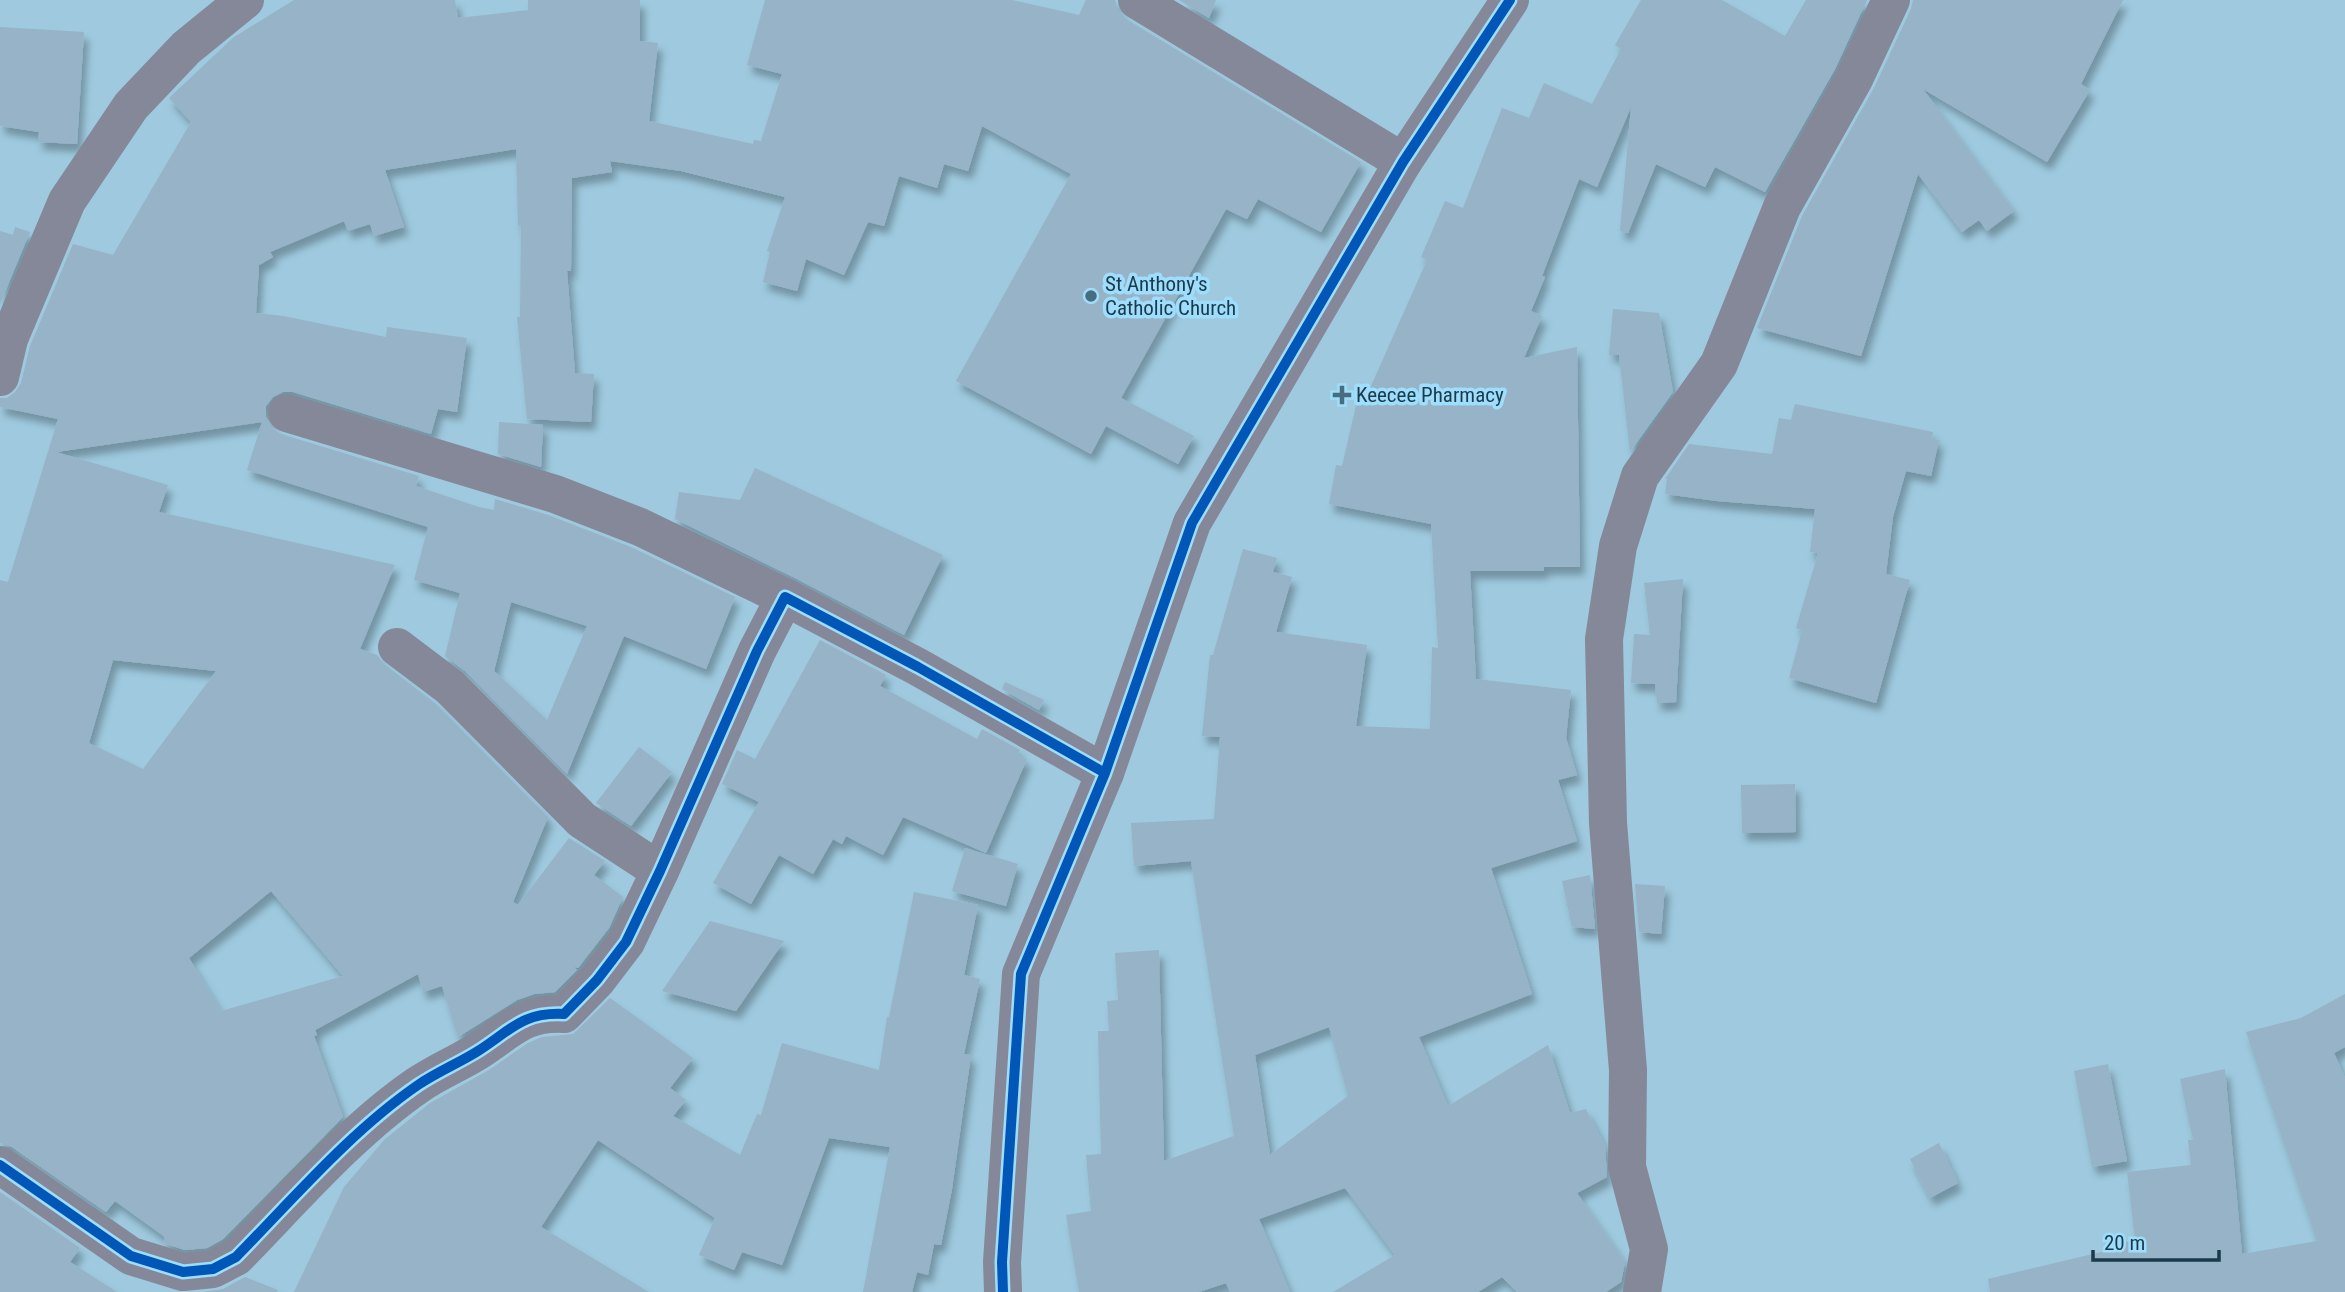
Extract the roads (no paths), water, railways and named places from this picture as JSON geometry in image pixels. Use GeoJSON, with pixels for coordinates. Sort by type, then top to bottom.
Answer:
{"type":"FeatureCollection","features":[{"type":"Feature","properties":{"kind":"street"},"geometry":{"type":"LineString","coordinates":[[0,377],[9,339],[67,201],[131,106],[186,48],[245,0]]}},
{"type":"Feature","properties":{"kind":"street"},"geometry":{"type":"LineString","coordinates":[[1137,0],[1403,162]]}},
{"type":"Feature","properties":{"kind":"street"},"geometry":{"type":"LineString","coordinates":[[1003,1292],[1002,1262],[1021,974],[1105,772],[1192,523],[1403,162],[1510,0]]}},
{"type":"Feature","properties":{"kind":"street"},"geometry":{"type":"LineString","coordinates":[[1642,1292],[1649,1249],[1627,1167],[1628,1070],[1608,823],[1604,639],[1618,546],[1640,476],[1719,364],[1782,207],[1854,79],[1891,0]]}},
{"type":"Feature","properties":{"kind":"street"},"geometry":{"type":"LineString","coordinates":[[287,413],[555,494],[640,527],[785,597],[918,667],[1105,772]]}},
{"type":"Feature","properties":{"kind":"street"},"geometry":{"type":"LineString","coordinates":[[0,1165],[131,1256],[183,1272],[213,1269],[236,1257],[363,1128],[418,1084],[479,1050],[525,1018],[540,1014],[564,1014],[597,980],[626,942],[757,651],[785,597]]}},
{"type":"Feature","properties":{"kind":"street"},"geometry":{"type":"LineString","coordinates":[[397,647],[450,687],[582,820],[660,871]]}},
{"type":"Feature","properties":{"kind":"place","name":"St Anthony's Catholic Church"},"geometry":{"type":"Point","coordinates":[1091,296]}},
{"type":"Feature","properties":{"kind":"place","name":"Keecee Pharmacy"},"geometry":{"type":"Point","coordinates":[1342,395]}}]}
